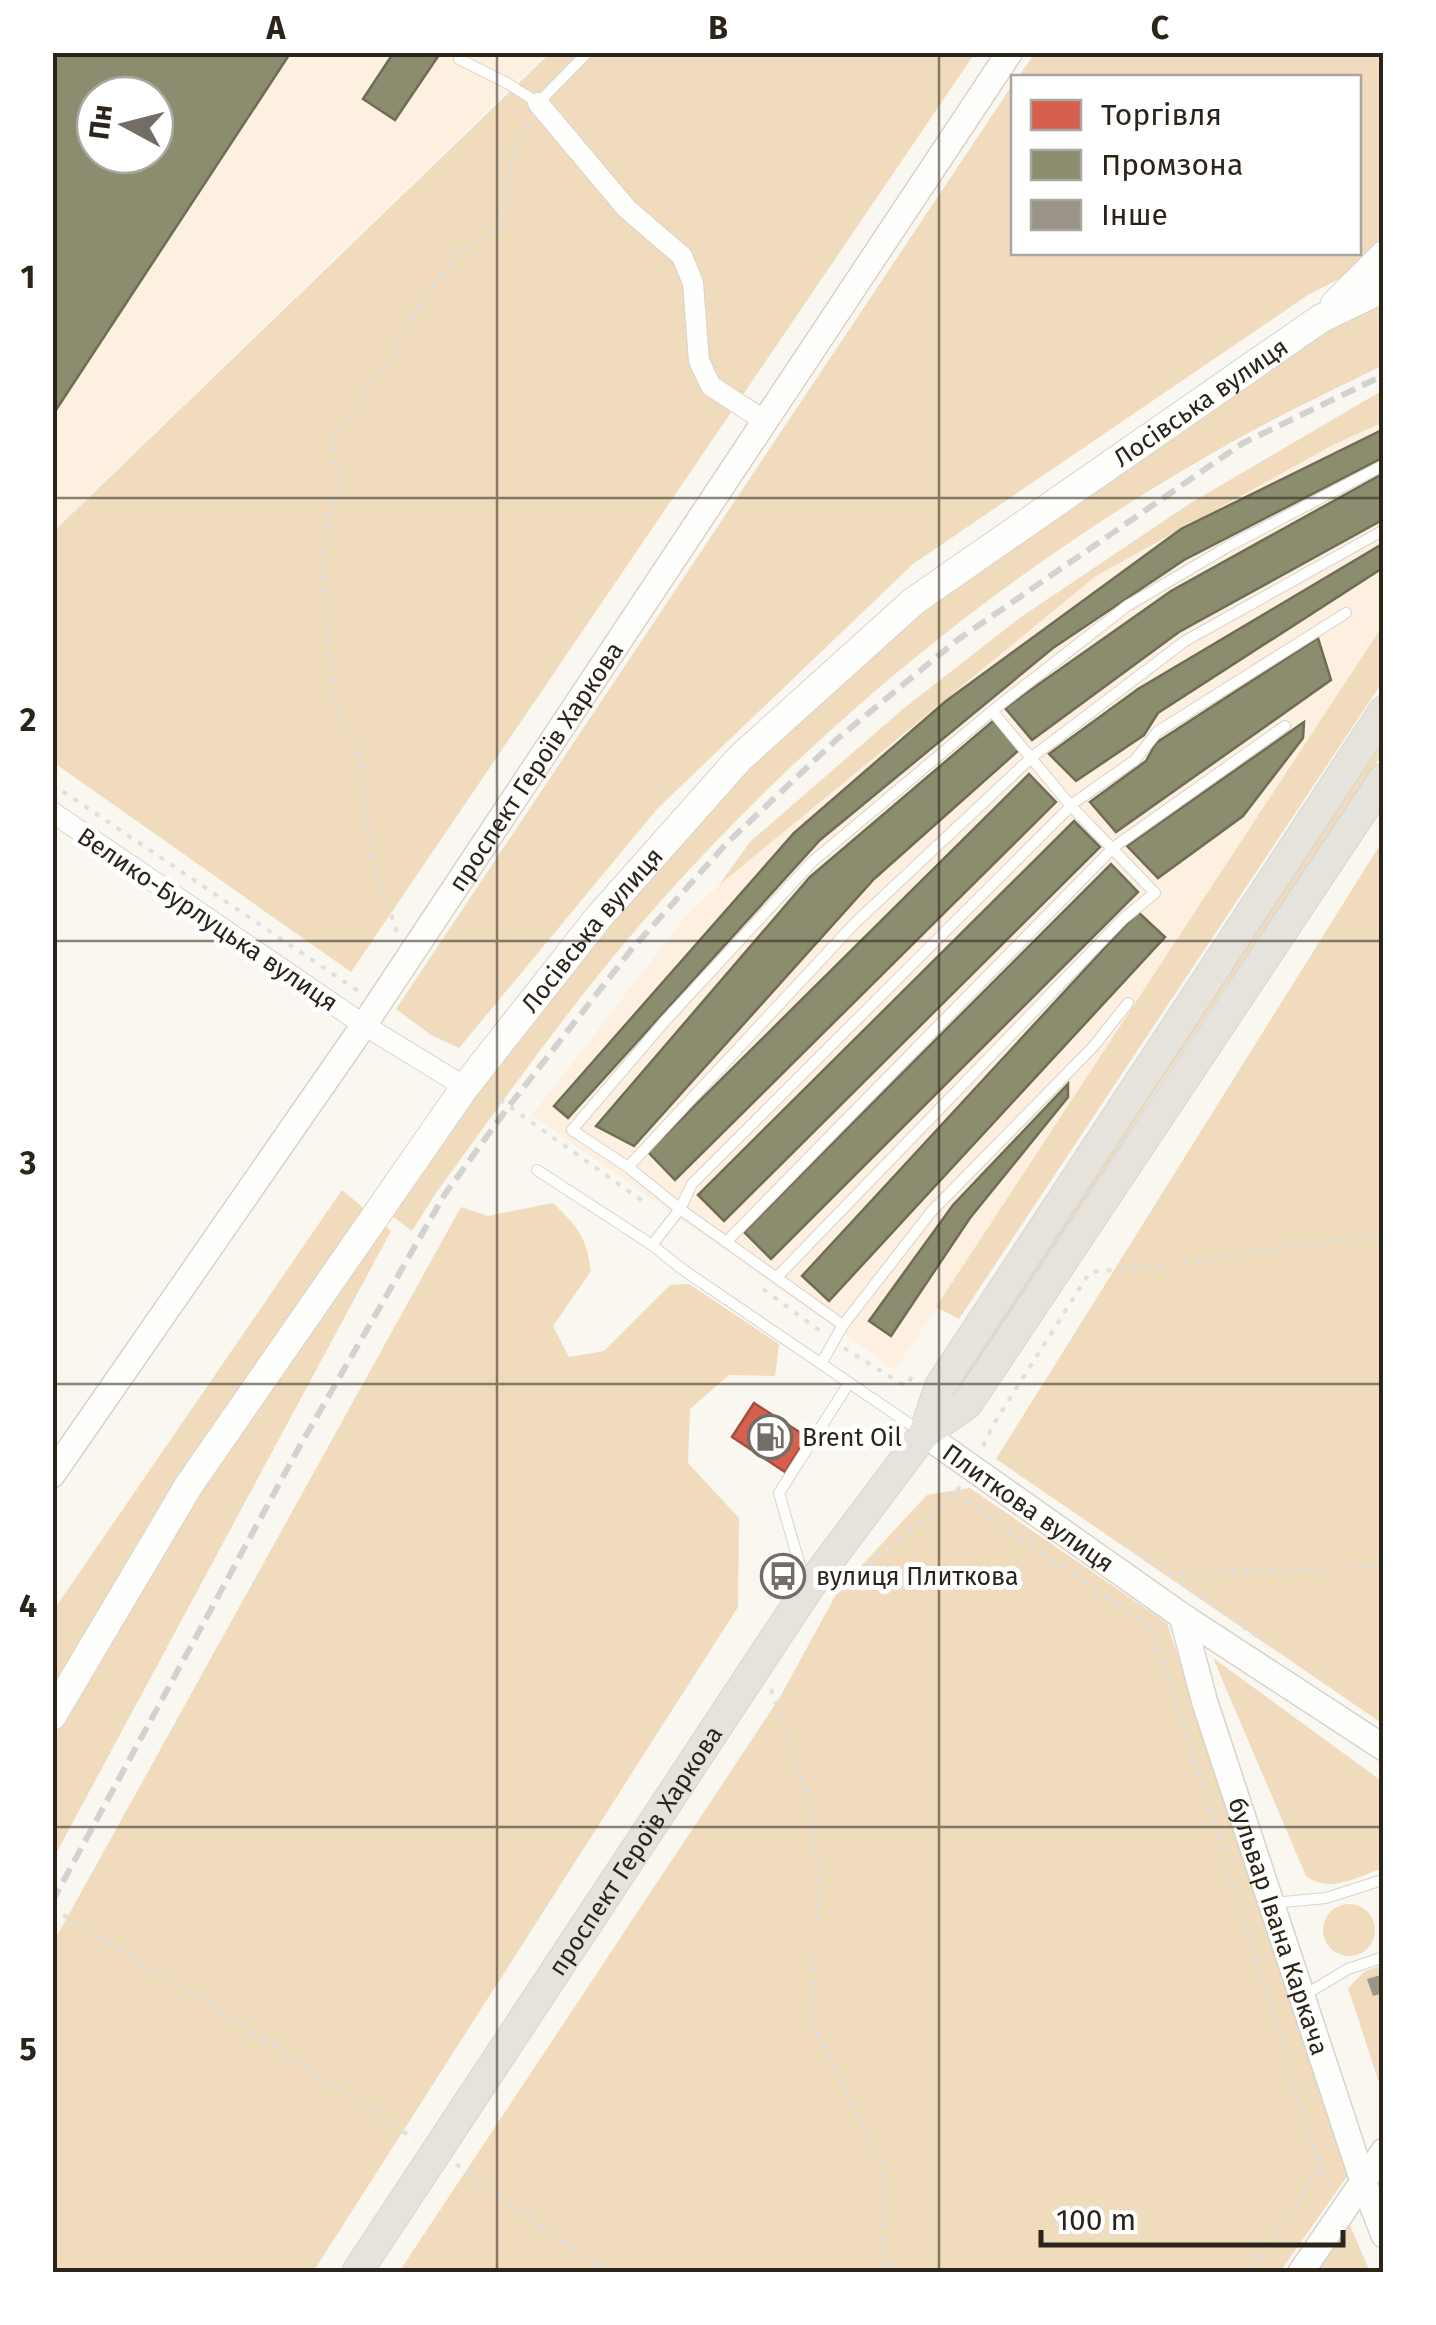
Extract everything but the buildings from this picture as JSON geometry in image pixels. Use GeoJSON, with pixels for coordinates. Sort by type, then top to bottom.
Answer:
{"type":"FeatureCollection","features":[{"type":"Feature","properties":{"kind":"main road"},"geometry":{"type":"LineString","coordinates":[[1320,319],[1384,255]]}},
{"type":"Feature","properties":{"kind":"main road"},"geometry":{"type":"LineString","coordinates":[[1320,319],[1384,288]]}},
{"type":"Feature","properties":{"kind":"main road","name":"Лосівська вулиця"},"geometry":{"type":"LineString","coordinates":[[52,1716],[189,1485],[465,1087],[598,918],[740,758],[914,601],[1320,319]]}},
{"type":"Feature","properties":{"kind":"main road","name":"проспект Героїв Харкова"},"geometry":{"type":"LineString","coordinates":[[358,2272],[808,1590],[924,1434],[940,1386],[1384,711]]}},
{"type":"Feature","properties":{"kind":"main road","name":"проспект Героїв Харкова"},"geometry":{"type":"LineString","coordinates":[[924,1434],[967,1404],[1384,778]]}},
{"type":"Feature","properties":{"kind":"street","name":"проспект Героїв Харкова"},"geometry":{"type":"LineString","coordinates":[[52,1475],[371,1015],[1010,52]]}},
{"type":"Feature","properties":{"kind":"street"},"geometry":{"type":"LineString","coordinates":[[538,103],[627,209],[682,256],[693,283],[699,360],[711,386],[765,421]]}},
{"type":"Feature","properties":{"kind":"street","name":"Велико-Бурлуцька вулиця"},"geometry":{"type":"LineString","coordinates":[[52,812],[371,1015]]}},
{"type":"Feature","properties":{"kind":"street"},"geometry":{"type":"LineString","coordinates":[[371,1015],[465,1087]]}},
{"type":"Feature","properties":{"kind":"street","name":"Плиткова вулиця"},"geometry":{"type":"LineString","coordinates":[[924,1434],[1182,1616],[1384,1748]]}},
{"type":"Feature","properties":{"kind":"street","name":"бульвар Івана Каркача"},"geometry":{"type":"LineString","coordinates":[[1182,1616],[1205,1703],[1363,2182],[1384,2235]]}},
{"type":"Feature","properties":{"kind":"street"},"geometry":{"type":"LineString","coordinates":[[1301,2272],[1384,2151]]}},
{"type":"Feature","properties":{"kind":"lane"},"geometry":{"type":"LineString","coordinates":[[459,59],[507,82],[538,103],[588,52]]}},
{"type":"Feature","properties":{"kind":"lane"},"geometry":{"type":"LineString","coordinates":[[843,1325],[572,1130],[665,1021],[812,862],[992,711],[1127,606],[1228,546],[1384,465]]}},
{"type":"Feature","properties":{"kind":"lane"},"geometry":{"type":"LineString","coordinates":[[628,1167],[855,923],[1032,757],[1184,641],[1384,530]]}},
{"type":"Feature","properties":{"kind":"lane"},"geometry":{"type":"LineString","coordinates":[[652,1245],[680,1208],[692,1184],[1071,806],[1135,760],[1157,732],[1346,613]]}},
{"type":"Feature","properties":{"kind":"lane"},"geometry":{"type":"LineString","coordinates":[[777,1277],[1123,920],[1155,893],[1071,806],[992,711]]}},
{"type":"Feature","properties":{"kind":"lane"},"geometry":{"type":"LineString","coordinates":[[727,1241],[1114,848],[1286,726]]}},
{"type":"Feature","properties":{"kind":"lane"},"geometry":{"type":"LineString","coordinates":[[821,1364],[843,1325],[931,1212],[1094,1047],[1128,1003]]}},
{"type":"Feature","properties":{"kind":"lane","name":"Плиткова вулиця"},"geometry":{"type":"LineString","coordinates":[[536,1170],[652,1245],[924,1434]]}},
{"type":"Feature","properties":{"kind":"lane"},"geometry":{"type":"LineString","coordinates":[[808,1590],[779,1492],[849,1383]]}},
{"type":"Feature","properties":{"kind":"lane"},"geometry":{"type":"LineString","coordinates":[[1271,1903],[1326,1898],[1378,1881],[1384,1883]]}},
{"type":"Feature","properties":{"kind":"lane"},"geometry":{"type":"LineString","coordinates":[[1302,1997],[1348,1969],[1384,1957]]}},
{"type":"Feature","properties":{"kind":"path"},"geometry":{"type":"LineString","coordinates":[[407,960],[371,857],[362,760],[336,708],[321,559],[338,482],[332,441],[389,362],[420,304],[455,258],[500,228],[514,150],[538,103]]}},
{"type":"Feature","properties":{"kind":"path"},"geometry":{"type":"LineString","coordinates":[[52,784],[371,1015]]}},
{"type":"Feature","properties":{"kind":"path"},"geometry":{"type":"LineString","coordinates":[[509,1106],[671,1221]]}},
{"type":"Feature","properties":{"kind":"path"},"geometry":{"type":"LineString","coordinates":[[840,1588],[954,1494],[1090,1272],[1384,1234]]}},
{"type":"Feature","properties":{"kind":"path"},"geometry":{"type":"LineString","coordinates":[[954,1494],[1153,1628],[1322,2167],[1251,2272]]}},
{"type":"Feature","properties":{"kind":"path"},"geometry":{"type":"LineString","coordinates":[[1121,1543],[1168,1574],[1384,1566]]}},
{"type":"Feature","properties":{"kind":"path"},"geometry":{"type":"LineString","coordinates":[[769,1685],[810,1800],[819,1880],[811,2019],[884,2169],[883,2254],[889,2272]]}},
{"type":"Feature","properties":{"kind":"path"},"geometry":{"type":"LineString","coordinates":[[52,1908],[335,2084],[455,2163],[607,2272]]}},
{"type":"Feature","properties":{"kind":"shaded area"},"geometry":{"type":"Polygon","coordinates":[[[53,53],[546,53],[53,531],[53,53]]]}},
{"type":"Feature","properties":{"kind":"shaded area"},"geometry":{"type":"Polygon","coordinates":[[[550,53],[975,53],[351,972],[53,762],[53,532],[550,53]]]}},
{"type":"Feature","properties":{"kind":"shaded area"},"geometry":{"type":"Polygon","coordinates":[[[1035,53],[1383,53],[1383,256],[1308,295],[913,564],[658,808],[459,1048],[431,1035],[396,1009],[1011,87],[1011,255],[1361,255],[1361,75],[1019,75],[1035,53]]]}},
{"type":"Feature","properties":{"kind":"shaded area"},"geometry":{"type":"Polygon","coordinates":[[[1383,290],[1383,365],[1241,437],[1084,533],[935,641],[796,762],[668,893],[606,965],[492,1116],[412,1231],[391,1215],[452,1116],[651,865],[879,640],[1383,290]]]}},
{"type":"Feature","properties":{"kind":"shaded area"},"geometry":{"type":"Polygon","coordinates":[[[1383,390],[1383,422],[1331,446],[1096,576],[719,885],[750,842],[903,709],[1021,617],[1189,504],[1383,390]]]}},
{"type":"Feature","properties":{"kind":"shaded area"},"geometry":{"type":"Polygon","coordinates":[[[1383,422],[1383,625],[895,1370],[532,1115],[687,915],[856,759],[1176,516],[1383,422]]]}},
{"type":"Feature","properties":{"kind":"shaded area"},"geometry":{"type":"Polygon","coordinates":[[[1383,625],[1383,681],[959,1319],[936,1307],[1383,625]]]}},
{"type":"Feature","properties":{"kind":"shaded area"},"geometry":{"type":"Polygon","coordinates":[[[1383,738],[1383,753],[962,1388],[956,1384],[1383,738]]]}},
{"type":"Feature","properties":{"kind":"shaded area"},"geometry":{"type":"Polygon","coordinates":[[[1383,840],[1383,1724],[996,1459],[1383,840]]]}},
{"type":"Feature","properties":{"kind":"shaded area"},"geometry":{"type":"Polygon","coordinates":[[[342,1190],[391,1231],[53,1859],[53,1611],[342,1190]]]}},
{"type":"Feature","properties":{"kind":"shaded area"},"geometry":{"type":"Polygon","coordinates":[[[553,1203],[580,1233],[591,1271],[553,1326],[569,1357],[604,1351],[670,1285],[689,1284],[779,1344],[775,1376],[729,1375],[690,1409],[688,1463],[739,1518],[738,1607],[313,2272],[53,2272],[53,1943],[461,1207],[488,1216],[553,1203]]]}},
{"type":"Feature","properties":{"kind":"shaded area"},"geometry":{"type":"Polygon","coordinates":[[[970,1488],[1167,1623],[1348,2175],[1280,2272],[399,2272],[780,1697],[838,1591],[927,1495],[970,1488]]]}},
{"type":"Feature","properties":{"kind":"shaded area"},"geometry":{"type":"Polygon","coordinates":[[[1213,1658],[1383,1782],[1383,1868],[1334,1884],[1306,1876],[1213,1658]]]}},
{"type":"Feature","properties":{"kind":"shaded area"},"geometry":{"type":"Polygon","coordinates":[[[1349,1904],[1368,1911],[1375,1930],[1368,1949],[1349,1956],[1330,1949],[1323,1930],[1330,1911],[1349,1904]]]}},
{"type":"Feature","properties":{"kind":"shaded area"},"geometry":{"type":"Polygon","coordinates":[[[1383,1965],[1383,2095],[1348,1988],[1365,1971],[1383,1965]]]}},
{"type":"Feature","properties":{"kind":"shaded area"},"geometry":{"type":"Polygon","coordinates":[[[1349,2223],[1370,2272],[1316,2272],[1349,2223]]]}},
{"type":"Feature","properties":{"kind":"railway"},"geometry":{"type":"LineString","coordinates":[[52,1902],[297,1451],[445,1194],[631,950],[727,843],[836,740],[956,641],[1243,443],[1384,375]]}},
{"type":"Feature","properties":{"kind":"place","name":"Brent Oil"},"geometry":{"type":"Point","coordinates":[770,1437]}},
{"type":"Feature","properties":{"kind":"place","name":"вулиця Плиткова"},"geometry":{"type":"Point","coordinates":[783,1576]}}]}
